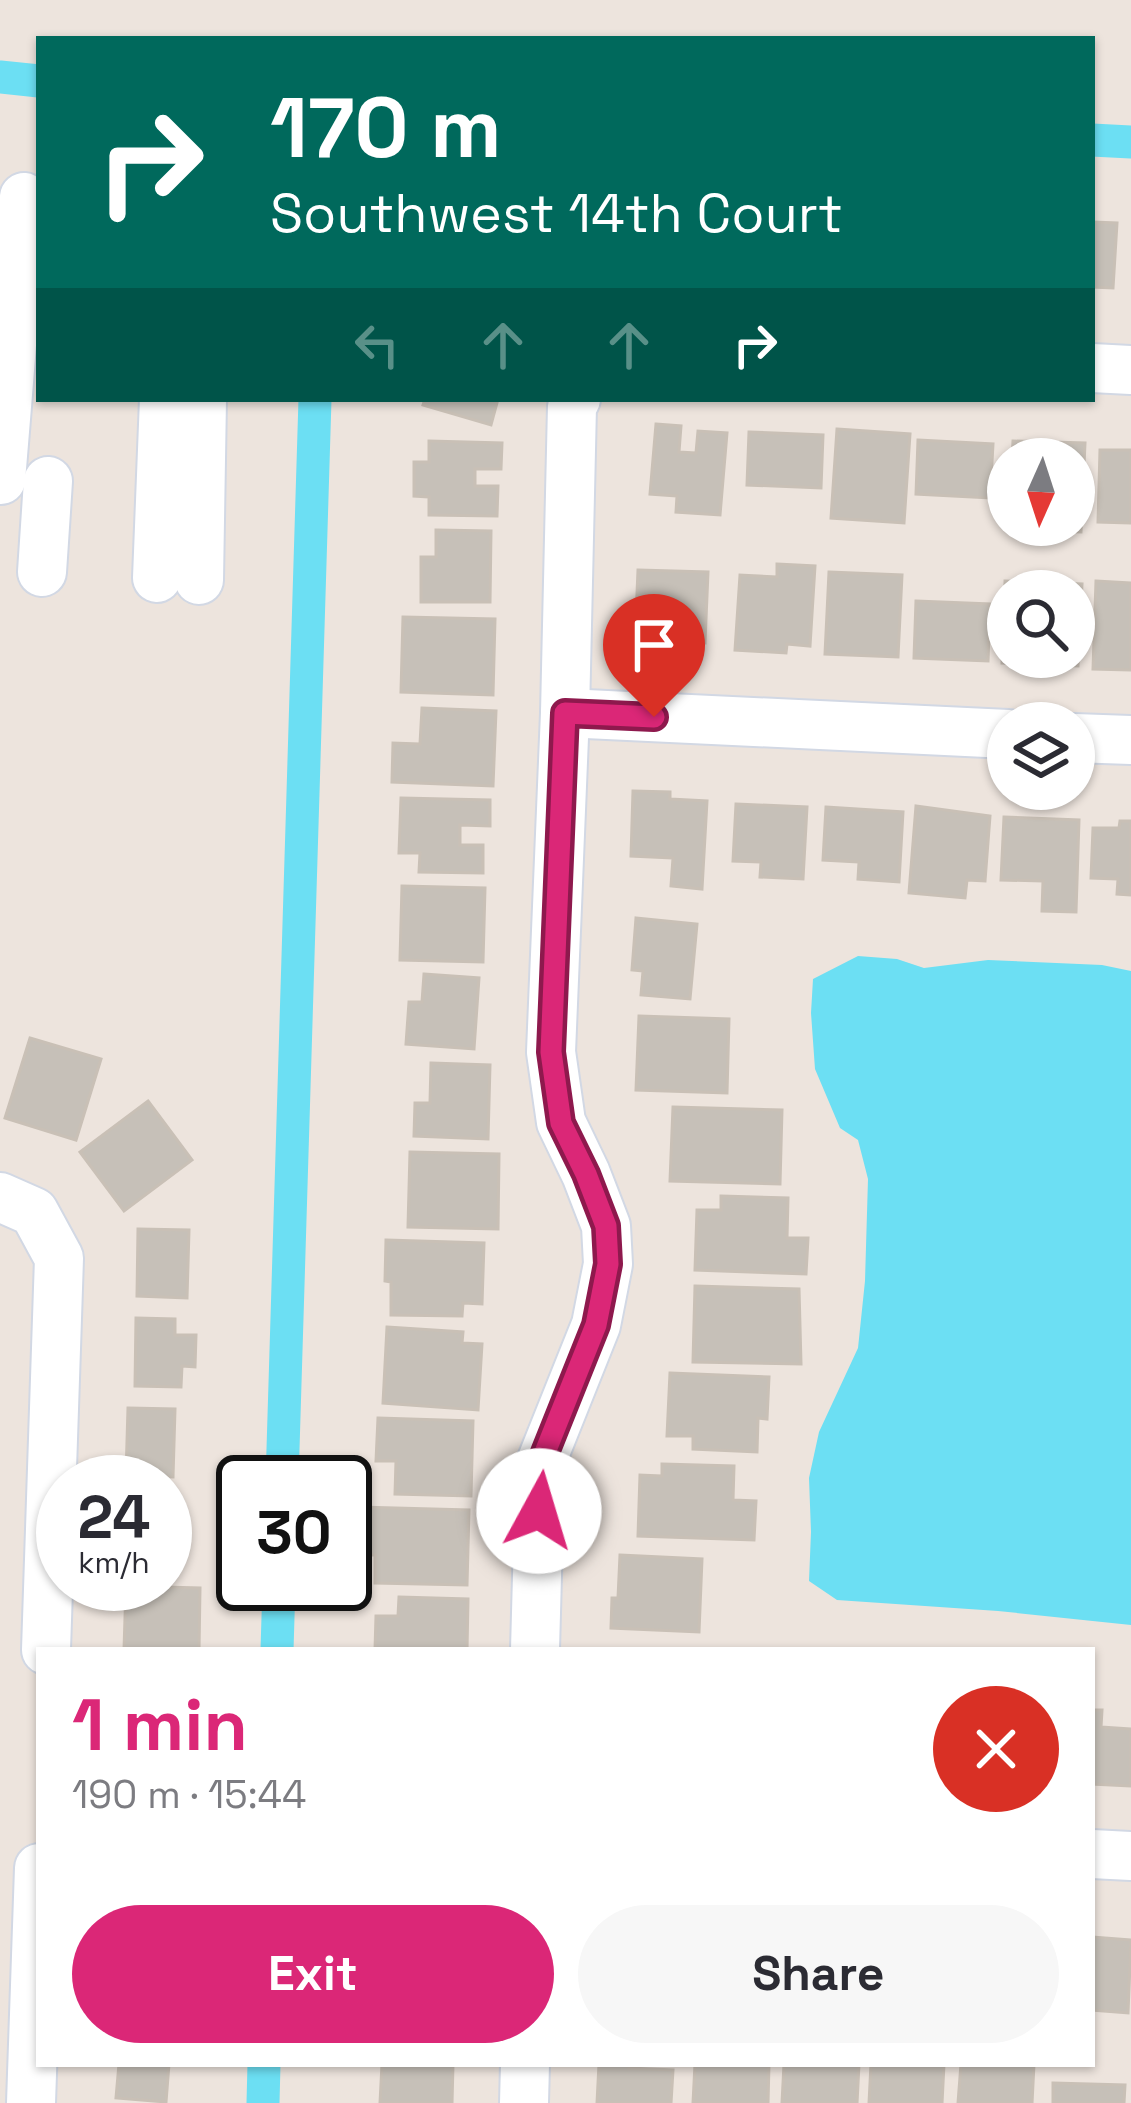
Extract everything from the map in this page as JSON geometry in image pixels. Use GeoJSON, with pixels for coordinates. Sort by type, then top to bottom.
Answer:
{"type":"FeatureCollection","features":[{"type":"Feature","properties":{"kind":"street"},"geometry":{"type":"LineString","coordinates":[[24,197],[25,480],[42,572]]}},
{"type":"Feature","properties":{"kind":"street"},"geometry":{"type":"LineString","coordinates":[[1095,368],[1131,370]]}},
{"type":"Feature","properties":{"kind":"street"},"geometry":{"type":"LineString","coordinates":[[164,402],[178,579],[202,402]]}},
{"type":"Feature","properties":{"kind":"street"},"geometry":{"type":"LineString","coordinates":[[536,1647],[540,1465],[596,1325],[608,1264],[606,1226],[561,1123],[551,1052],[574,402]]}},
{"type":"Feature","properties":{"kind":"street"},"geometry":{"type":"LineString","coordinates":[[565,713],[987,733]]}},
{"type":"Feature","properties":{"kind":"street"},"geometry":{"type":"LineString","coordinates":[[1095,739],[1131,740]]}},
{"type":"Feature","properties":{"kind":"street"},"geometry":{"type":"LineString","coordinates":[[17,1204],[59,1258],[46,1647]]}},
{"type":"Feature","properties":{"kind":"street"},"geometry":{"type":"LineString","coordinates":[[1095,1854],[1131,1856]]}},
{"type":"Feature","properties":{"kind":"street"},"geometry":{"type":"LineString","coordinates":[[32,2103],[36,1969]]}},
{"type":"Feature","properties":{"kind":"street"},"geometry":{"type":"LineString","coordinates":[[524,2103],[525,2067]]}},
{"type":"Feature","properties":{"kind":"water"},"geometry":{"type":"Polygon","coordinates":[[[858,956],[897,959],[924,968],[988,960],[1102,965],[1131,971],[1131,1625],[837,1600],[809,1581],[809,1478],[819,1432],[858,1348],[868,1179],[858,1140],[840,1128],[815,1069],[813,979],[858,956]]]}},
{"type":"Feature","properties":{"kind":"building"},"geometry":{"type":"Polygon","coordinates":[[[1095,222],[1117,223],[1113,288],[1095,287],[1095,222]]]}},
{"type":"Feature","properties":{"kind":"building"},"geometry":{"type":"Polygon","coordinates":[[[424,402],[497,402],[491,425],[424,402]]]}},
{"type":"Feature","properties":{"kind":"building"},"geometry":{"type":"Polygon","coordinates":[[[656,424],[681,426],[679,452],[696,453],[698,431],[727,433],[720,515],[676,512],[677,496],[650,494],[656,424]]]}},
{"type":"Feature","properties":{"kind":"building"},"geometry":{"type":"Polygon","coordinates":[[[837,429],[910,434],[904,523],[831,518],[837,429]]]}},
{"type":"Feature","properties":{"kind":"building"},"geometry":{"type":"Polygon","coordinates":[[[749,432],[823,435],[821,488],[747,485],[749,432]]]}},
{"type":"Feature","properties":{"kind":"building"},"geometry":{"type":"Polygon","coordinates":[[[918,440],[987,444],[987,498],[916,494],[918,440]]]}},
{"type":"Feature","properties":{"kind":"building"},"geometry":{"type":"Polygon","coordinates":[[[429,441],[502,443],[501,469],[475,469],[475,486],[498,486],[497,516],[429,515],[429,497],[414,496],[414,462],[429,462],[429,441]]]}},
{"type":"Feature","properties":{"kind":"building"},"geometry":{"type":"Polygon","coordinates":[[[1100,450],[1131,450],[1131,523],[1098,522],[1100,450]]]}},
{"type":"Feature","properties":{"kind":"building"},"geometry":{"type":"Polygon","coordinates":[[[436,530],[491,531],[490,602],[421,602],[421,557],[436,557],[436,530]]]}},
{"type":"Feature","properties":{"kind":"building"},"geometry":{"type":"Polygon","coordinates":[[[777,564],[815,566],[810,646],[787,644],[786,653],[735,650],[740,575],[777,577],[777,564]]]}},
{"type":"Feature","properties":{"kind":"building"},"geometry":{"type":"Polygon","coordinates":[[[638,570],[708,572],[705,643],[635,641],[638,570]]]}},
{"type":"Feature","properties":{"kind":"building"},"geometry":{"type":"Polygon","coordinates":[[[829,572],[902,575],[898,657],[825,654],[829,572]]]}},
{"type":"Feature","properties":{"kind":"building"},"geometry":{"type":"Polygon","coordinates":[[[1096,581],[1131,583],[1131,670],[1095,669],[1096,581]]]}},
{"type":"Feature","properties":{"kind":"building"},"geometry":{"type":"Polygon","coordinates":[[[916,601],[987,604],[987,661],[914,658],[916,601]]]}},
{"type":"Feature","properties":{"kind":"building"},"geometry":{"type":"Polygon","coordinates":[[[403,617],[495,619],[493,695],[401,692],[403,617]]]}},
{"type":"Feature","properties":{"kind":"building"},"geometry":{"type":"Polygon","coordinates":[[[422,708],[496,711],[493,786],[392,782],[393,743],[420,744],[422,708]]]}},
{"type":"Feature","properties":{"kind":"building"},"geometry":{"type":"Polygon","coordinates":[[[633,791],[670,792],[670,799],[707,801],[702,889],[671,886],[673,858],[631,856],[633,791]]]}},
{"type":"Feature","properties":{"kind":"building"},"geometry":{"type":"Polygon","coordinates":[[[401,798],[490,800],[490,826],[460,825],[460,845],[483,845],[483,873],[419,872],[420,853],[399,853],[401,798]]]}},
{"type":"Feature","properties":{"kind":"building"},"geometry":{"type":"Polygon","coordinates":[[[736,804],[807,807],[803,879],[760,877],[761,862],[733,861],[736,804]]]}},
{"type":"Feature","properties":{"kind":"building"},"geometry":{"type":"Polygon","coordinates":[[[916,806],[990,816],[985,881],[967,880],[965,898],[909,893],[916,806]]]}},
{"type":"Feature","properties":{"kind":"building"},"geometry":{"type":"Polygon","coordinates":[[[826,807],[903,812],[899,882],[858,879],[859,862],[823,860],[826,807]]]}},
{"type":"Feature","properties":{"kind":"building"},"geometry":{"type":"Polygon","coordinates":[[[1004,817],[1079,820],[1076,912],[1042,911],[1043,881],[1001,880],[1004,817]]]}},
{"type":"Feature","properties":{"kind":"building"},"geometry":{"type":"Polygon","coordinates":[[[1120,821],[1131,821],[1131,895],[1117,894],[1118,879],[1091,878],[1093,828],[1119,828],[1120,821]]]}},
{"type":"Feature","properties":{"kind":"building"},"geometry":{"type":"Polygon","coordinates":[[[402,886],[485,888],[483,962],[400,960],[402,886]]]}},
{"type":"Feature","properties":{"kind":"building"},"geometry":{"type":"Polygon","coordinates":[[[636,918],[697,924],[690,999],[641,995],[643,971],[632,970],[636,918]]]}},
{"type":"Feature","properties":{"kind":"building"},"geometry":{"type":"Polygon","coordinates":[[[424,974],[479,978],[474,1049],[406,1044],[409,1002],[422,1002],[424,974]]]}},
{"type":"Feature","properties":{"kind":"building"},"geometry":{"type":"Polygon","coordinates":[[[639,1016],[729,1019],[727,1093],[636,1090],[639,1016]]]}},
{"type":"Feature","properties":{"kind":"building"},"geometry":{"type":"Polygon","coordinates":[[[30,1038],[101,1059],[76,1140],[5,1118],[30,1038]]]}},
{"type":"Feature","properties":{"kind":"building"},"geometry":{"type":"Polygon","coordinates":[[[431,1063],[490,1065],[488,1139],[414,1136],[415,1103],[430,1103],[431,1063]]]}},
{"type":"Feature","properties":{"kind":"building"},"geometry":{"type":"Polygon","coordinates":[[[148,1101],[192,1160],[124,1211],[80,1152],[148,1101]]]}},
{"type":"Feature","properties":{"kind":"building"},"geometry":{"type":"Polygon","coordinates":[[[673,1107],[782,1110],[780,1184],[670,1181],[673,1107]]]}},
{"type":"Feature","properties":{"kind":"building"},"geometry":{"type":"Polygon","coordinates":[[[410,1152],[499,1154],[498,1229],[408,1227],[410,1152]]]}},
{"type":"Feature","properties":{"kind":"building"},"geometry":{"type":"Polygon","coordinates":[[[721,1196],[788,1198],[787,1238],[808,1238],[806,1274],[695,1270],[697,1210],[721,1210],[721,1196]]]}},
{"type":"Feature","properties":{"kind":"building"},"geometry":{"type":"Polygon","coordinates":[[[138,1229],[189,1230],[187,1298],[137,1296],[138,1229]]]}},
{"type":"Feature","properties":{"kind":"building"},"geometry":{"type":"Polygon","coordinates":[[[386,1240],[484,1243],[482,1304],[463,1303],[462,1316],[391,1315],[391,1282],[385,1281],[386,1240]]]}},
{"type":"Feature","properties":{"kind":"building"},"geometry":{"type":"Polygon","coordinates":[[[695,1286],[799,1289],[801,1364],[693,1362],[695,1286]]]}},
{"type":"Feature","properties":{"kind":"building"},"geometry":{"type":"Polygon","coordinates":[[[136,1318],[175,1319],[175,1335],[196,1335],[195,1367],[182,1366],[181,1387],[135,1386],[136,1318]]]}},
{"type":"Feature","properties":{"kind":"building"},"geometry":{"type":"Polygon","coordinates":[[[387,1327],[463,1332],[462,1343],[482,1344],[478,1410],[383,1403],[387,1327]]]}},
{"type":"Feature","properties":{"kind":"building"},"geometry":{"type":"Polygon","coordinates":[[[670,1373],[769,1377],[767,1419],[758,1418],[757,1452],[693,1449],[693,1436],[667,1436],[670,1373]]]}},
{"type":"Feature","properties":{"kind":"building"},"geometry":{"type":"Polygon","coordinates":[[[128,1408],[175,1409],[174,1455],[127,1455],[128,1408]]]}},
{"type":"Feature","properties":{"kind":"building"},"geometry":{"type":"Polygon","coordinates":[[[378,1418],[473,1421],[471,1496],[395,1494],[396,1461],[376,1461],[378,1418]]]}},
{"type":"Feature","properties":{"kind":"building"},"geometry":{"type":"Polygon","coordinates":[[[662,1464],[734,1466],[733,1500],[756,1501],[754,1540],[638,1536],[640,1475],[662,1476],[662,1464]]]}},
{"type":"Feature","properties":{"kind":"building"},"geometry":{"type":"Polygon","coordinates":[[[372,1507],[469,1510],[467,1585],[375,1583],[372,1507]]]}},
{"type":"Feature","properties":{"kind":"building"},"geometry":{"type":"Polygon","coordinates":[[[620,1555],[702,1559],[699,1632],[611,1628],[620,1555]]]}},
{"type":"Feature","properties":{"kind":"building"},"geometry":{"type":"Polygon","coordinates":[[[192,1588],[200,1588],[199,1647],[124,1647],[125,1611],[192,1611],[192,1588]]]}},
{"type":"Feature","properties":{"kind":"building"},"geometry":{"type":"Polygon","coordinates":[[[399,1597],[468,1599],[467,1647],[375,1647],[376,1616],[398,1616],[399,1597]]]}},
{"type":"Feature","properties":{"kind":"building"},"geometry":{"type":"Polygon","coordinates":[[[1095,1710],[1102,1710],[1101,1727],[1131,1729],[1131,1786],[1095,1784],[1095,1710]]]}},
{"type":"Feature","properties":{"kind":"building"},"geometry":{"type":"Polygon","coordinates":[[[1095,1937],[1131,1940],[1128,2013],[1095,2010],[1095,1937]]]}},
{"type":"Feature","properties":{"kind":"building"},"geometry":{"type":"Polygon","coordinates":[[[119,2067],[169,2067],[166,2102],[116,2098],[119,2067]]]}},
{"type":"Feature","properties":{"kind":"building"},"geometry":{"type":"Polygon","coordinates":[[[382,2067],[453,2067],[452,2103],[380,2103],[382,2067]]]}},
{"type":"Feature","properties":{"kind":"building"},"geometry":{"type":"Polygon","coordinates":[[[599,2067],[673,2070],[671,2103],[597,2103],[599,2067]]]}},
{"type":"Feature","properties":{"kind":"building"},"geometry":{"type":"Polygon","coordinates":[[[695,2067],[769,2067],[768,2103],[693,2103],[695,2067]]]}},
{"type":"Feature","properties":{"kind":"building"},"geometry":{"type":"Polygon","coordinates":[[[784,2067],[859,2067],[857,2103],[782,2103],[784,2067]]]}},
{"type":"Feature","properties":{"kind":"building"},"geometry":{"type":"Polygon","coordinates":[[[871,2067],[944,2067],[942,2103],[869,2103],[871,2067]]]}},
{"type":"Feature","properties":{"kind":"building"},"geometry":{"type":"Polygon","coordinates":[[[961,2067],[1034,2067],[1032,2103],[958,2103],[961,2067]]]}},
{"type":"Feature","properties":{"kind":"building"},"geometry":{"type":"Polygon","coordinates":[[[1053,2083],[1125,2085],[1124,2103],[1053,2103],[1053,2083]]]}},
{"type":"Feature","properties":{"kind":"waterway"},"geometry":{"type":"LineString","coordinates":[[0,77],[36,81]]}},
{"type":"Feature","properties":{"kind":"waterway"},"geometry":{"type":"LineString","coordinates":[[1095,140],[1131,142]]}},
{"type":"Feature","properties":{"kind":"waterway"},"geometry":{"type":"LineString","coordinates":[[283,1455],[315,402]]}},
{"type":"Feature","properties":{"kind":"waterway"},"geometry":{"type":"LineString","coordinates":[[277,1647],[278,1611]]}},
{"type":"Feature","properties":{"kind":"waterway"},"geometry":{"type":"LineString","coordinates":[[263,2103],[264,2067]]}},
{"type":"Feature","properties":{"kind":"route"},"geometry":{"type":"LineString","coordinates":[[539,1511],[540,1465],[596,1325],[608,1264],[606,1226],[561,1123],[551,1052],[565,713],[654,717]]}}]}
